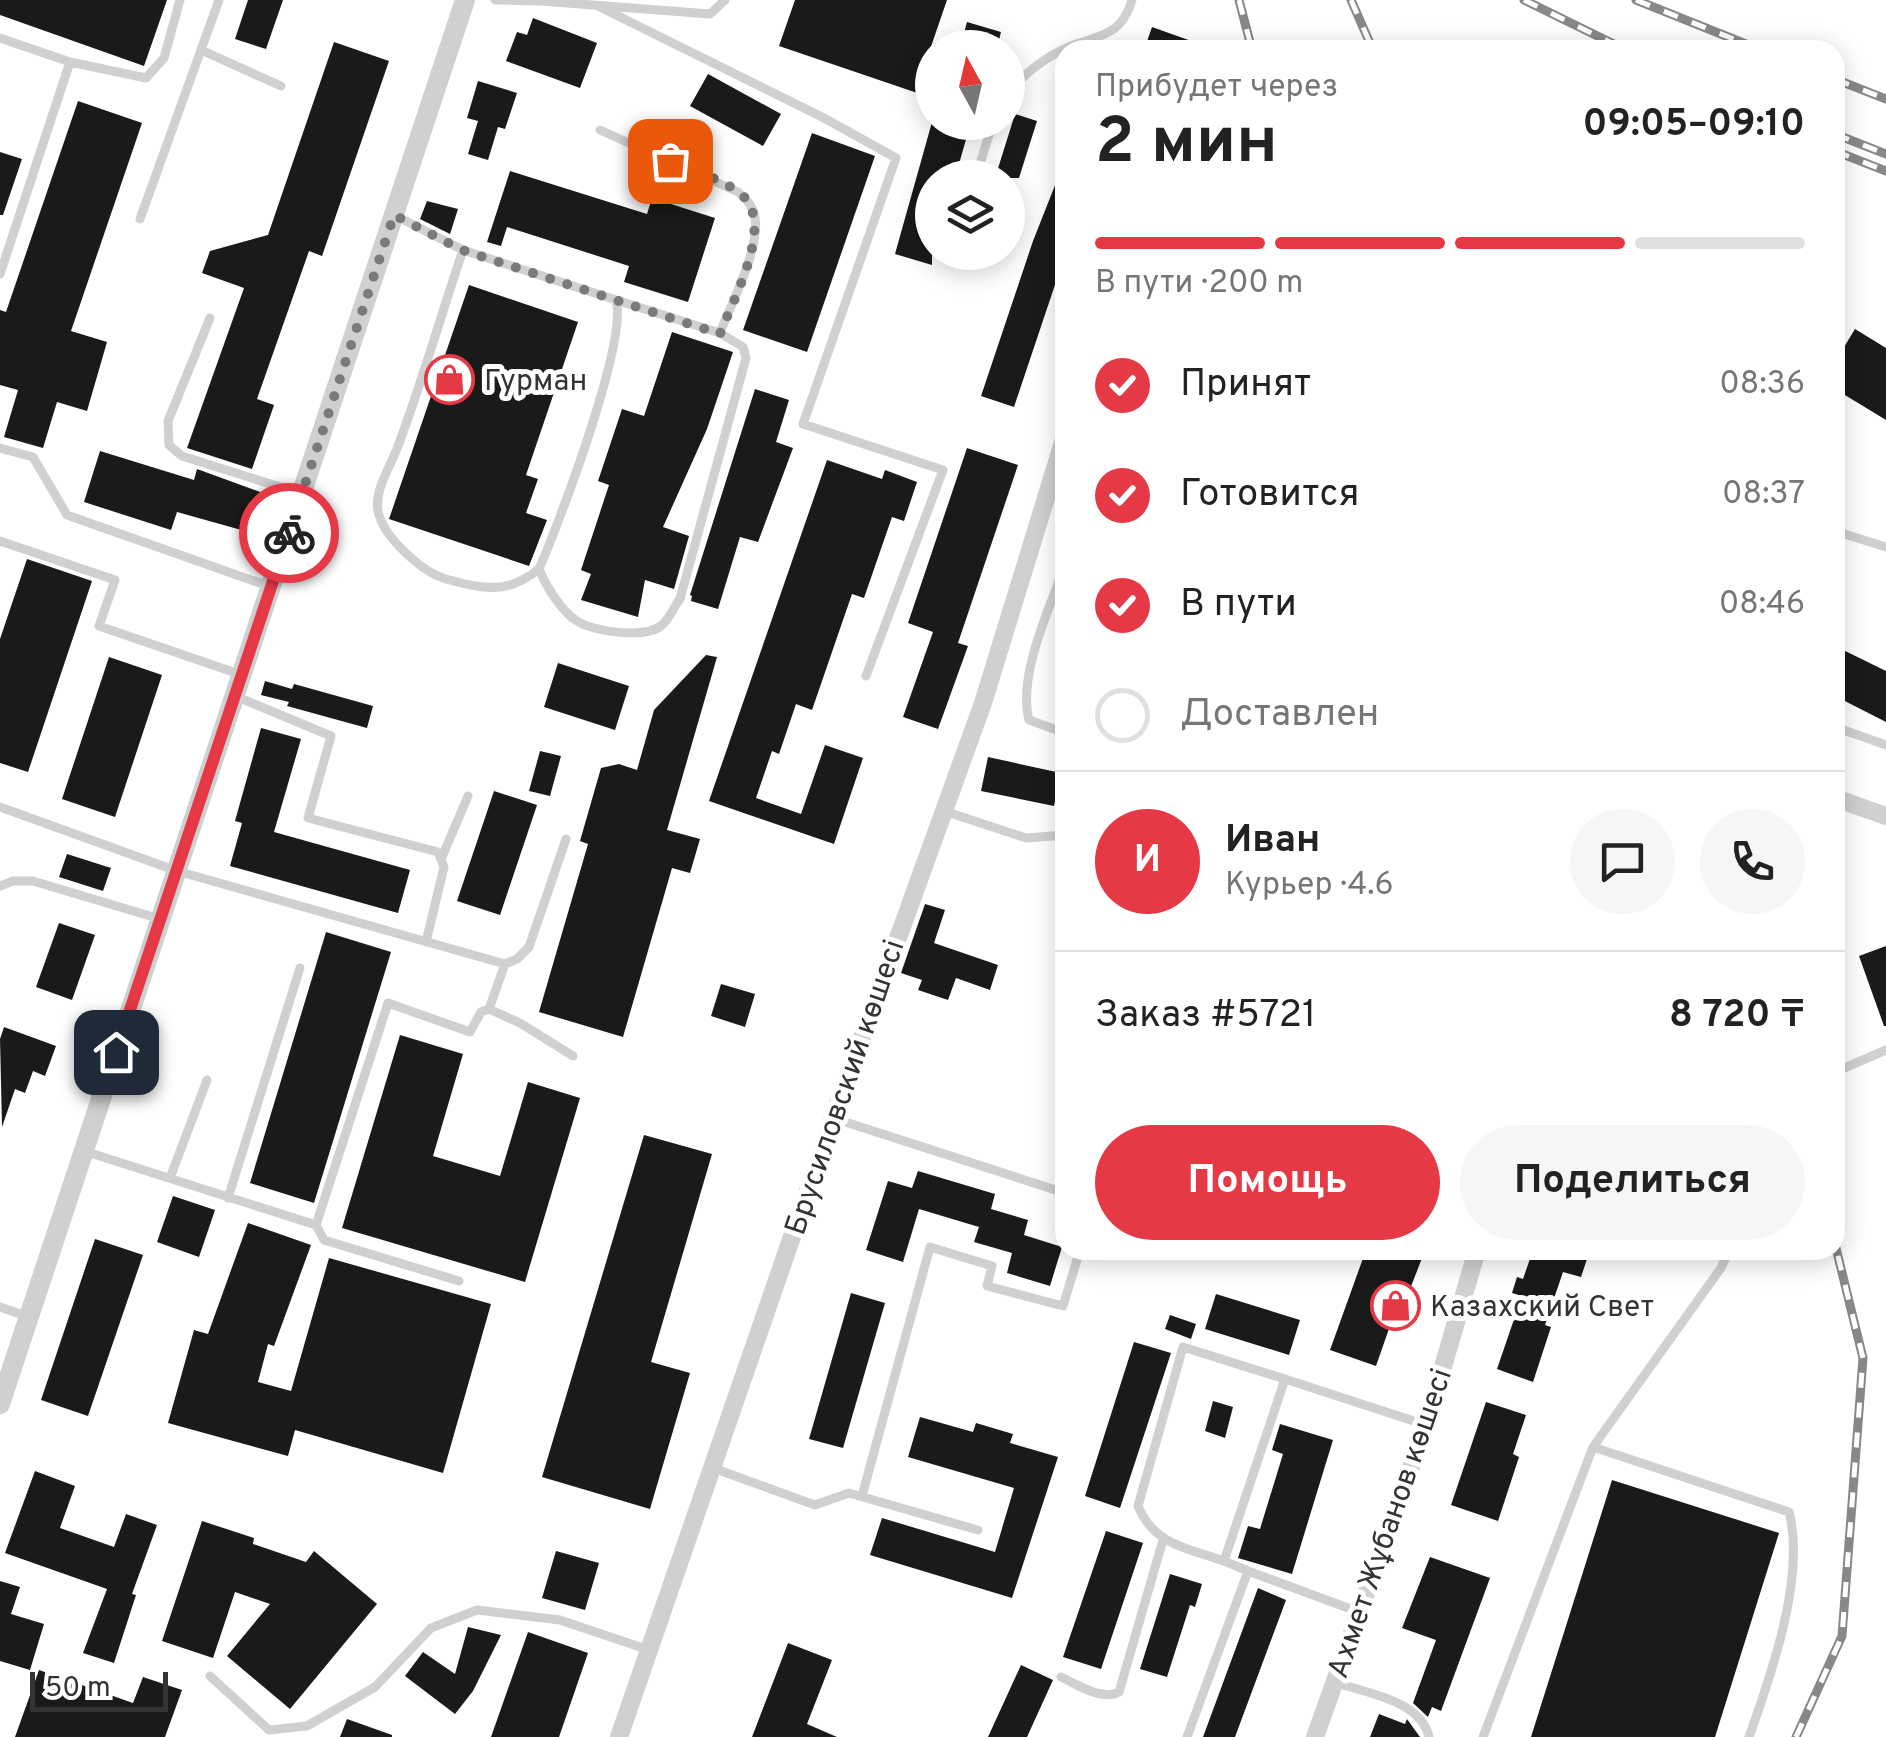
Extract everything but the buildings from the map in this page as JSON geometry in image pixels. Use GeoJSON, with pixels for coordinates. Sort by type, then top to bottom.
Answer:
{"type":"FeatureCollection","features":[{"type":"Feature","properties":{"kind":"street"},"geometry":{"type":"LineString","coordinates":[[0,1404],[466,0]]}},
{"type":"Feature","properties":{"kind":"street","name":"Брусиловский көшесі"},"geometry":{"type":"LineString","coordinates":[[619,1737],[710,1468],[983,703],[1055,469]]}},
{"type":"Feature","properties":{"kind":"street"},"geometry":{"type":"LineString","coordinates":[[1845,802],[1886,816]]}},
{"type":"Feature","properties":{"kind":"street","name":"Ахмет Жұбанов көшесі"},"geometry":{"type":"LineString","coordinates":[[1315,1737],[1426,1426],[1473,1260]]}},
{"type":"Feature","properties":{"kind":"lane"},"geometry":{"type":"LineString","coordinates":[[0,38],[70,62],[146,78],[164,58],[180,0]]}},
{"type":"Feature","properties":{"kind":"lane"},"geometry":{"type":"LineString","coordinates":[[140,219],[219,0]]}},
{"type":"Feature","properties":{"kind":"lane"},"geometry":{"type":"LineString","coordinates":[[494,0],[710,14],[725,0]]}},
{"type":"Feature","properties":{"kind":"lane"},"geometry":{"type":"LineString","coordinates":[[1092,40],[1107,35],[1127,16],[1132,0]]}},
{"type":"Feature","properties":{"kind":"lane"},"geometry":{"type":"LineString","coordinates":[[598,6],[896,158],[802,424],[943,470],[866,676]]}},
{"type":"Feature","properties":{"kind":"lane"},"geometry":{"type":"LineString","coordinates":[[202,50],[281,86]]}},
{"type":"Feature","properties":{"kind":"lane"},"geometry":{"type":"LineString","coordinates":[[1025,74],[1055,56]]}},
{"type":"Feature","properties":{"kind":"lane"},"geometry":{"type":"LineString","coordinates":[[0,274],[70,62]]}},
{"type":"Feature","properties":{"kind":"lane"},"geometry":{"type":"LineString","coordinates":[[600,130],[738,192],[752,205],[756,222],[754,244],[720,334]]}},
{"type":"Feature","properties":{"kind":"lane"},"geometry":{"type":"LineString","coordinates":[[394,215],[462,250],[720,334],[742,347],[746,358],[680,598],[662,626],[646,634],[606,631],[576,622],[539,570]]}},
{"type":"Feature","properties":{"kind":"lane"},"geometry":{"type":"LineString","coordinates":[[462,250],[378,496],[378,513],[387,533],[404,552],[440,577],[493,590],[523,582],[539,570],[563,514],[607,370],[620,312],[616,300]]}},
{"type":"Feature","properties":{"kind":"lane"},"geometry":{"type":"LineString","coordinates":[[210,318],[168,420],[169,445],[182,456],[302,494]]}},
{"type":"Feature","properties":{"kind":"lane"},"geometry":{"type":"LineString","coordinates":[[0,448],[32,457],[67,515],[271,587]]}},
{"type":"Feature","properties":{"kind":"lane"},"geometry":{"type":"LineString","coordinates":[[1845,534],[1886,546]]}},
{"type":"Feature","properties":{"kind":"lane"},"geometry":{"type":"LineString","coordinates":[[0,541],[115,580],[100,626],[242,675]]}},
{"type":"Feature","properties":{"kind":"lane"},"geometry":{"type":"LineString","coordinates":[[1055,592],[1037,642],[1025,705],[1029,720],[1055,729]]}},
{"type":"Feature","properties":{"kind":"lane"},"geometry":{"type":"LineString","coordinates":[[235,696],[331,736],[308,818],[438,852],[442,857],[444,867],[426,942]]}},
{"type":"Feature","properties":{"kind":"lane"},"geometry":{"type":"LineString","coordinates":[[1845,730],[1886,745]]}},
{"type":"Feature","properties":{"kind":"lane"},"geometry":{"type":"LineString","coordinates":[[442,857],[468,796]]}},
{"type":"Feature","properties":{"kind":"lane"},"geometry":{"type":"LineString","coordinates":[[0,808],[177,871],[505,964],[529,947],[566,839]]}},
{"type":"Feature","properties":{"kind":"lane"},"geometry":{"type":"LineString","coordinates":[[944,811],[1026,838],[1055,836]]}},
{"type":"Feature","properties":{"kind":"lane"},"geometry":{"type":"LineString","coordinates":[[0,886],[13,881],[34,881],[160,919]]}},
{"type":"Feature","properties":{"kind":"lane"},"geometry":{"type":"LineString","coordinates":[[489,1009],[505,964]]}},
{"type":"Feature","properties":{"kind":"lane"},"geometry":{"type":"LineString","coordinates":[[228,1198],[300,968]]}},
{"type":"Feature","properties":{"kind":"lane"},"geometry":{"type":"LineString","coordinates":[[316,1225],[388,1004],[470,1032],[481,1012],[489,1009],[573,1056]]}},
{"type":"Feature","properties":{"kind":"lane"},"geometry":{"type":"LineString","coordinates":[[1845,1068],[1886,1050]]}},
{"type":"Feature","properties":{"kind":"lane"},"geometry":{"type":"LineString","coordinates":[[170,1178],[207,1080]]}},
{"type":"Feature","properties":{"kind":"lane"},"geometry":{"type":"LineString","coordinates":[[834,1118],[1055,1190]]}},
{"type":"Feature","properties":{"kind":"lane"},"geometry":{"type":"LineString","coordinates":[[84,1151],[316,1225],[324,1240],[459,1281]]}},
{"type":"Feature","properties":{"kind":"lane"},"geometry":{"type":"LineString","coordinates":[[862,1496],[930,1247],[992,1266],[987,1286],[1063,1306],[1077,1260]]}},
{"type":"Feature","properties":{"kind":"lane"},"geometry":{"type":"LineString","coordinates":[[1484,1737],[1593,1447],[1724,1260]]}},
{"type":"Feature","properties":{"kind":"lane"},"geometry":{"type":"LineString","coordinates":[[0,1307],[29,1317]]}},
{"type":"Feature","properties":{"kind":"lane"},"geometry":{"type":"LineString","coordinates":[[1359,1612],[1163,1540],[1146,1526],[1138,1506],[1183,1347],[1426,1426]]}},
{"type":"Feature","properties":{"kind":"lane"},"geometry":{"type":"LineString","coordinates":[[1224,1561],[1285,1379]]}},
{"type":"Feature","properties":{"kind":"lane"},"geometry":{"type":"LineString","coordinates":[[1593,1447],[1789,1512],[1795,1535],[1781,1645],[1749,1737]]}},
{"type":"Feature","properties":{"kind":"lane"},"geometry":{"type":"LineString","coordinates":[[710,1468],[815,1505],[849,1493],[978,1530]]}},
{"type":"Feature","properties":{"kind":"lane"},"geometry":{"type":"LineString","coordinates":[[1061,1678],[1104,1696],[1119,1692],[1163,1540]]}},
{"type":"Feature","properties":{"kind":"lane"},"geometry":{"type":"LineString","coordinates":[[1187,1737],[1248,1571]]}},
{"type":"Feature","properties":{"kind":"lane"},"geometry":{"type":"LineString","coordinates":[[210,1676],[270,1730],[308,1726],[374,1687],[431,1628],[477,1610],[560,1620],[649,1650]]}},
{"type":"Feature","properties":{"kind":"lane"},"geometry":{"type":"LineString","coordinates":[[1334,1682],[1411,1709],[1422,1718],[1428,1737]]}},
{"type":"Feature","properties":{"kind":"railway"},"geometry":{"type":"LineString","coordinates":[[1239,0],[1249,40]]}},
{"type":"Feature","properties":{"kind":"railway"},"geometry":{"type":"LineString","coordinates":[[1351,0],[1369,40]]}},
{"type":"Feature","properties":{"kind":"railway"},"geometry":{"type":"LineString","coordinates":[[1524,0],[1606,40]]}},
{"type":"Feature","properties":{"kind":"railway"},"geometry":{"type":"LineString","coordinates":[[1636,0],[1736,40]]}},
{"type":"Feature","properties":{"kind":"railway"},"geometry":{"type":"LineString","coordinates":[[1845,83],[1886,99]]}},
{"type":"Feature","properties":{"kind":"railway"},"geometry":{"type":"LineString","coordinates":[[1845,138],[1886,154]]}},
{"type":"Feature","properties":{"kind":"railway"},"geometry":{"type":"LineString","coordinates":[[1845,155],[1886,171]]}},
{"type":"Feature","properties":{"kind":"railway"},"geometry":{"type":"LineString","coordinates":[[1796,1737],[1842,1636],[1863,1358],[1839,1260]]}},
{"type":"Feature","properties":{"kind":"way so far"},"geometry":{"type":"LineString","coordinates":[[289,533],[394,215],[462,250],[720,334],[754,244],[756,222],[752,205],[738,192],[670,161]]}},
{"type":"Feature","properties":{"kind":"place","name":"Гурман"},"geometry":{"type":"Point","coordinates":[449,380]}},
{"type":"Feature","properties":{"kind":"place","name":"Казахский Свет"},"geometry":{"type":"Point","coordinates":[1395,1306]}},
{"type":"Feature","properties":{"kind":"route"},"geometry":{"type":"LineString","coordinates":[[116,1052],[289,533]]}}]}
